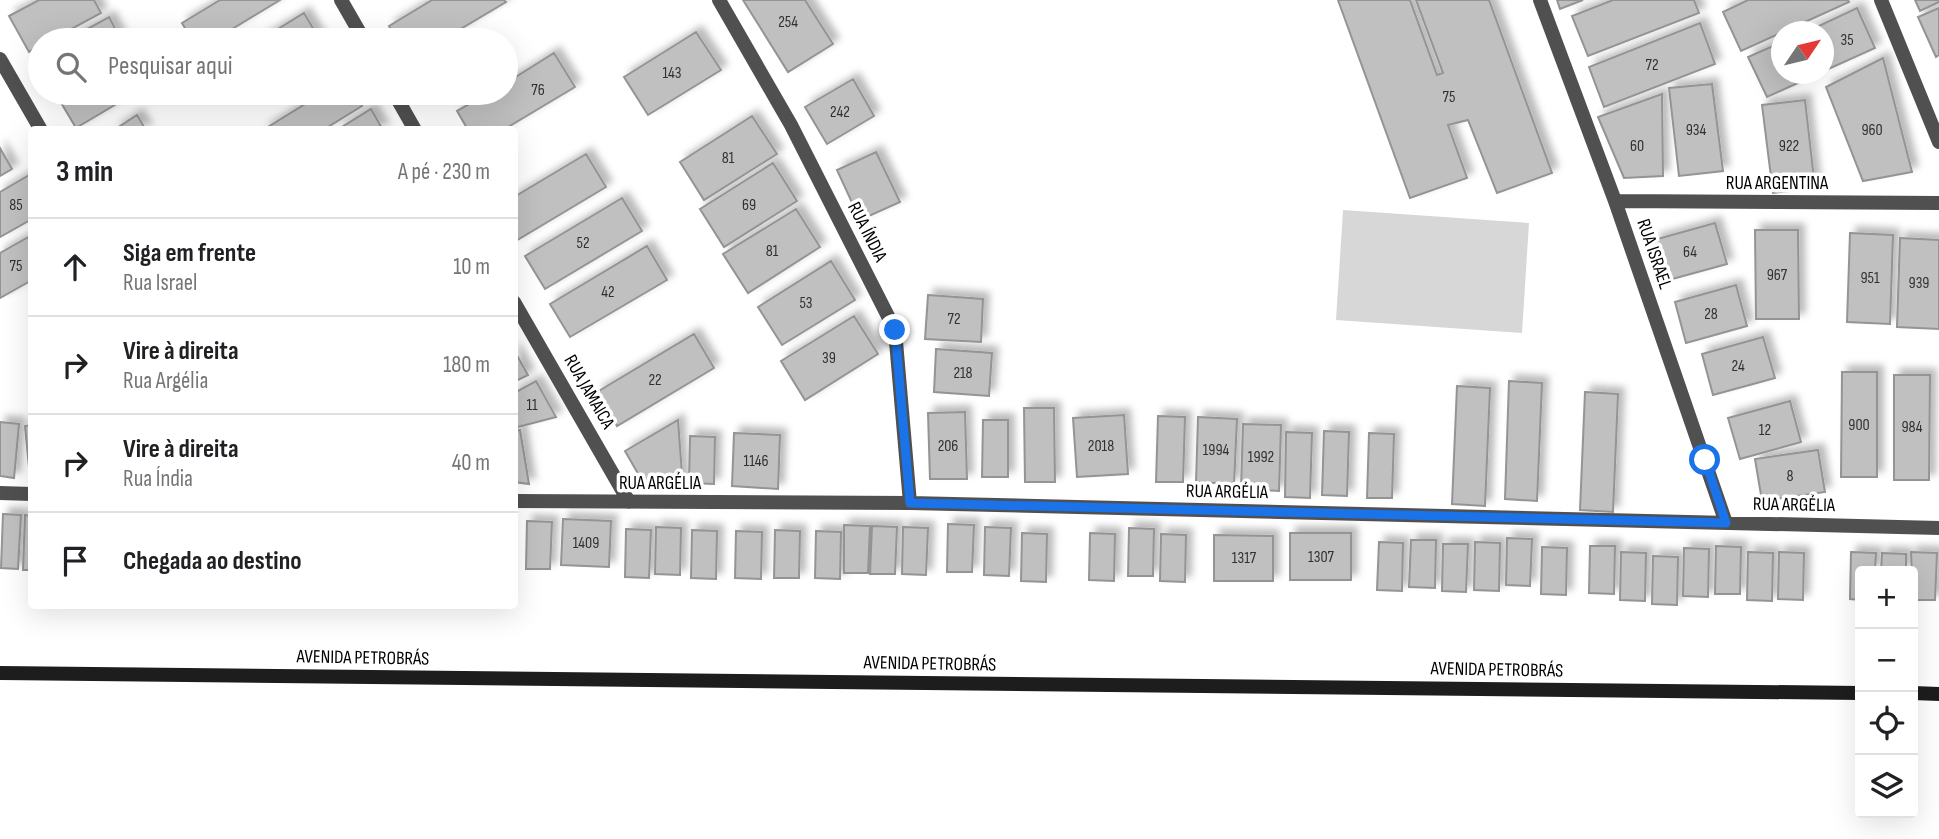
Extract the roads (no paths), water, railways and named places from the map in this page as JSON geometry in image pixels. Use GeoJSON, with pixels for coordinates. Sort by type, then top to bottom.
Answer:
{"type":"FeatureCollection","features":[{"type":"Feature","properties":{"kind":"main road","name":"AVENIDA PETROBRÁS"},"geometry":{"type":"LineString","coordinates":[[0,673],[1855,693]]}},
{"type":"Feature","properties":{"kind":"main road"},"geometry":{"type":"LineString","coordinates":[[1918,694],[1939,694]]}},
{"type":"Feature","properties":{"kind":"street"},"geometry":{"type":"LineString","coordinates":[[341,0],[357,28]]}},
{"type":"Feature","properties":{"kind":"street","name":"RUA ÍNDIA"},"geometry":{"type":"LineString","coordinates":[[719,0],[791,125],[895,330],[910,503]]}},
{"type":"Feature","properties":{"kind":"street","name":"RUA ISRAEL"},"geometry":{"type":"LineString","coordinates":[[1540,0],[1615,201],[1726,523]]}},
{"type":"Feature","properties":{"kind":"street"},"geometry":{"type":"LineString","coordinates":[[1881,0],[1939,142]]}},
{"type":"Feature","properties":{"kind":"street"},"geometry":{"type":"LineString","coordinates":[[0,59],[39,126]]}},
{"type":"Feature","properties":{"kind":"street"},"geometry":{"type":"LineString","coordinates":[[401,105],[413,126]]}},
{"type":"Feature","properties":{"kind":"street","name":"RUA ARGENTINA"},"geometry":{"type":"LineString","coordinates":[[1615,201],[1939,203]]}},
{"type":"Feature","properties":{"kind":"street","name":"RUA JAMAICA"},"geometry":{"type":"LineString","coordinates":[[518,309],[629,502]]}},
{"type":"Feature","properties":{"kind":"street"},"geometry":{"type":"LineString","coordinates":[[0,493],[28,494]]}},
{"type":"Feature","properties":{"kind":"street","name":"RUA ARGÉLIA"},"geometry":{"type":"LineString","coordinates":[[518,501],[910,503],[1939,528]]}}]}
